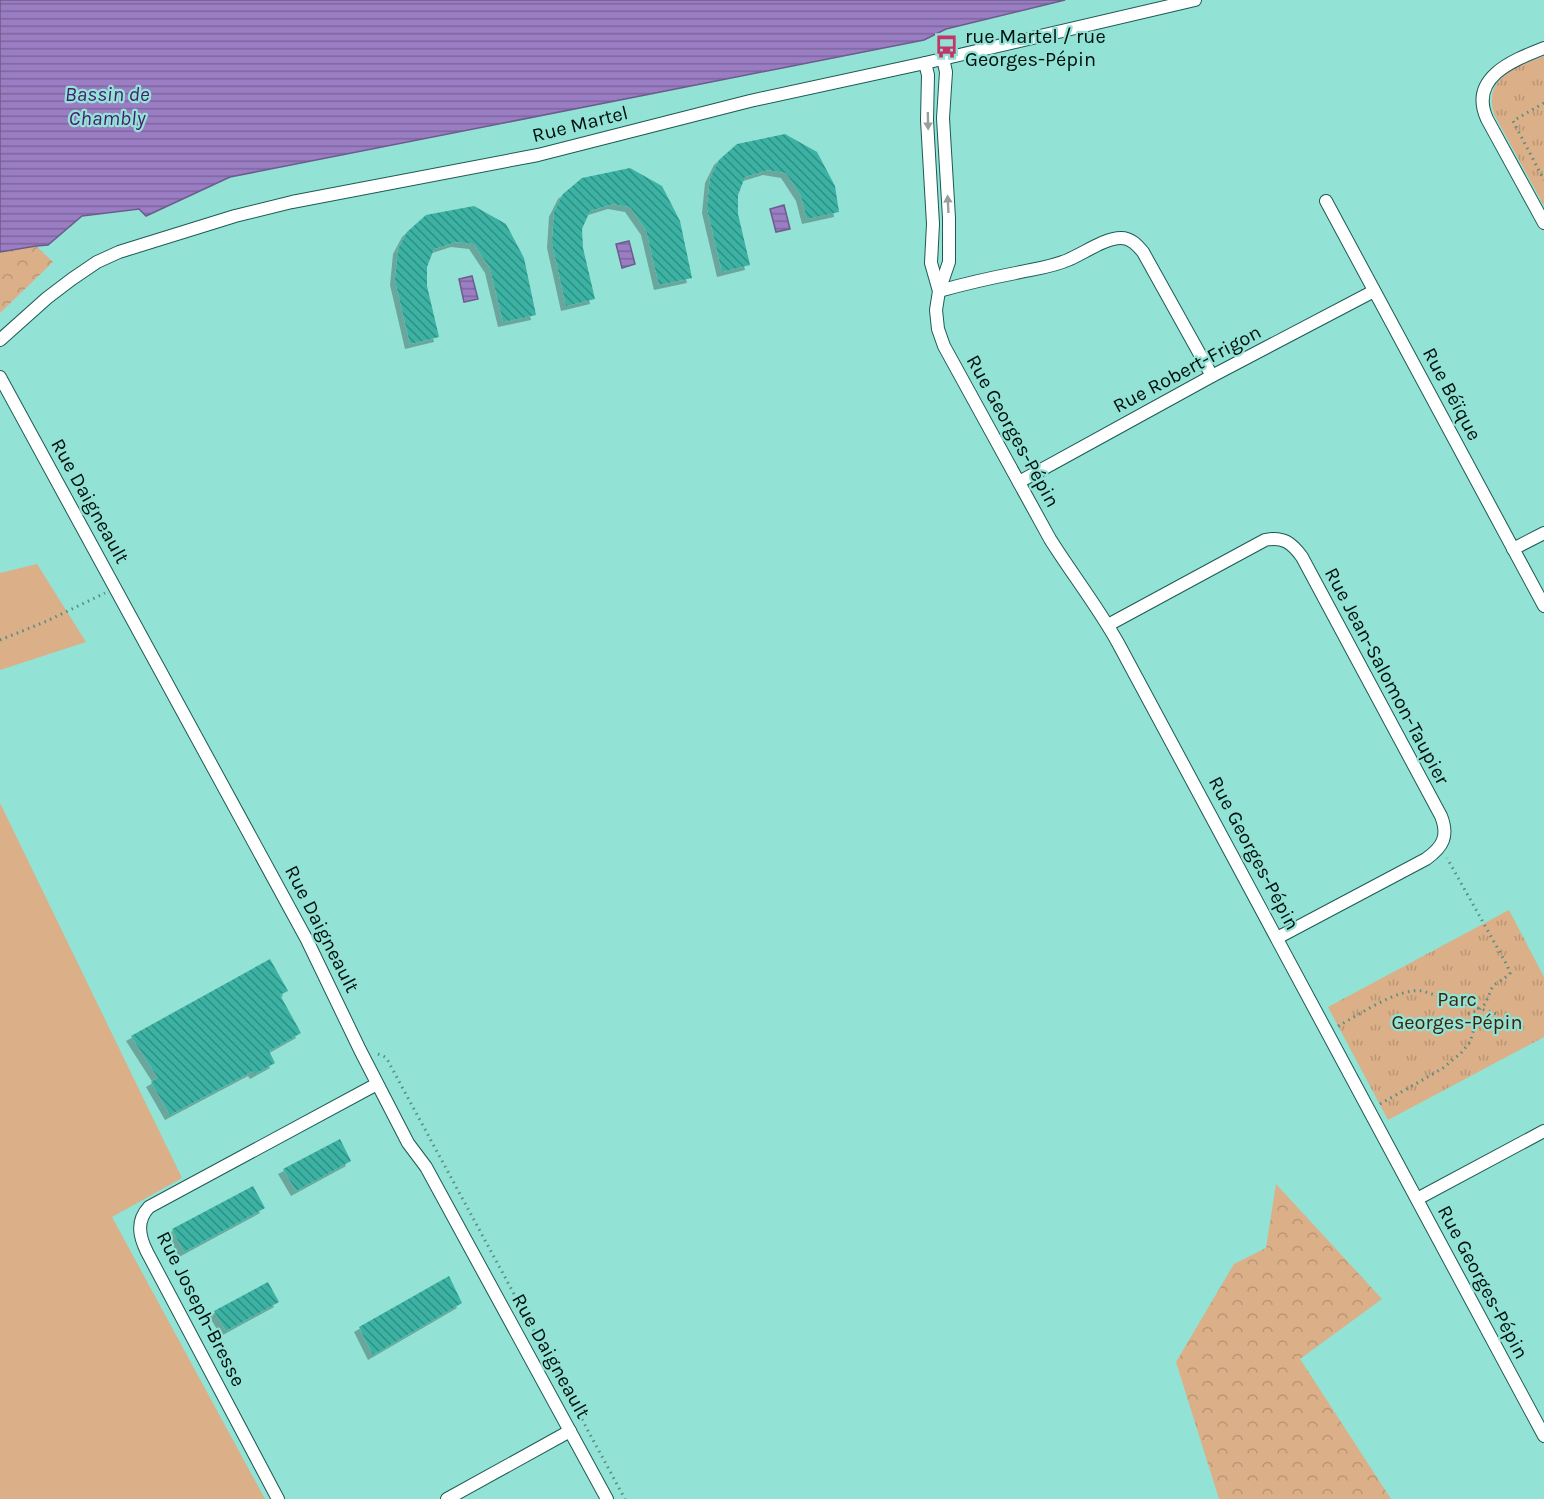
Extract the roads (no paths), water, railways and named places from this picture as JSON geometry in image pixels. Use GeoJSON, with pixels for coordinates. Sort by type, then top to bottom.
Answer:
{"type":"FeatureCollection","features":[{"type":"Feature","properties":{"kind":"street","name":"Rue Martel"},"geometry":{"type":"LineString","coordinates":[[0,340],[46,298],[97,262],[119,252],[235,216],[292,202],[538,155],[718,108],[925,63],[1195,0]]}},
{"type":"Feature","properties":{"kind":"street"},"geometry":{"type":"LineString","coordinates":[[1544,48],[1501,68],[1487,84],[1482,102],[1487,119],[1544,223]]}},
{"type":"Feature","properties":{"kind":"street","name":"Rue Georges-Pépin"},"geometry":{"type":"LineString","coordinates":[[943,58],[946,72],[943,118],[949,218],[949,262],[939,291],[936,310],[938,329],[944,346],[1063,560],[1108,625],[1544,1436]]}},
{"type":"Feature","properties":{"kind":"street","name":"Rue Georges-Pépin"},"geometry":{"type":"LineString","coordinates":[[925,63],[928,75],[927,120],[933,224],[930,263],[939,291]]}},
{"type":"Feature","properties":{"kind":"street","name":"Rue Béïque"},"geometry":{"type":"LineString","coordinates":[[1326,201],[1544,606]]}},
{"type":"Feature","properties":{"kind":"street"},"geometry":{"type":"LineString","coordinates":[[939,291],[1053,265],[1108,240],[1129,239],[1143,252],[1212,376]]}},
{"type":"Feature","properties":{"kind":"street","name":"Rue Robert-Frigon"},"geometry":{"type":"LineString","coordinates":[[1019,482],[1212,376],[1374,291]]}},
{"type":"Feature","properties":{"kind":"street","name":"Rue Daigneault"},"geometry":{"type":"LineString","coordinates":[[0,377],[307,940],[408,1143],[426,1167],[607,1499]]}},
{"type":"Feature","properties":{"kind":"street"},"geometry":{"type":"LineString","coordinates":[[1514,549],[1544,532]]}},
{"type":"Feature","properties":{"kind":"street","name":"Rue Jean-Salomon-Taupier"},"geometry":{"type":"LineString","coordinates":[[1108,625],[1265,540],[1276,538],[1288,542],[1302,558],[1441,816],[1444,837],[1437,850],[1426,859],[1277,938]]}},
{"type":"Feature","properties":{"kind":"street","name":"Rue Joseph-Bresse"},"geometry":{"type":"LineString","coordinates":[[278,1499],[147,1252],[140,1233],[140,1223],[149,1207],[377,1084]]}},
{"type":"Feature","properties":{"kind":"street"},"geometry":{"type":"LineString","coordinates":[[1417,1198],[1544,1131]]}},
{"type":"Feature","properties":{"kind":"street"},"geometry":{"type":"LineString","coordinates":[[447,1499],[570,1431]]}},
{"type":"Feature","properties":{"kind":"water","name":"Bassin de Chambly"},"geometry":{"type":"Polygon","coordinates":[[[0,0],[1065,0],[946,29],[924,40],[230,177],[146,216],[139,209],[82,216],[48,245],[0,252],[0,0]]]}},
{"type":"Feature","properties":{"kind":"water"},"geometry":{"type":"Polygon","coordinates":[[[784,205],[790,229],[776,232],[770,209],[784,205]]]}},
{"type":"Feature","properties":{"kind":"water"},"geometry":{"type":"Polygon","coordinates":[[[629,241],[635,264],[622,268],[616,244],[629,241]]]}},
{"type":"Feature","properties":{"kind":"water"},"geometry":{"type":"Polygon","coordinates":[[[472,276],[478,299],[464,302],[459,279],[472,276]]]}},
{"type":"Feature","properties":{"kind":"place","name":"rue Martel / rue Georges-Pépin"},"geometry":{"type":"Point","coordinates":[947,47]}},
{"type":"Feature","properties":{"kind":"park label","name":"Parc Georges-Pépin"},"geometry":{"type":"Point","coordinates":[1457,1010]}}]}
